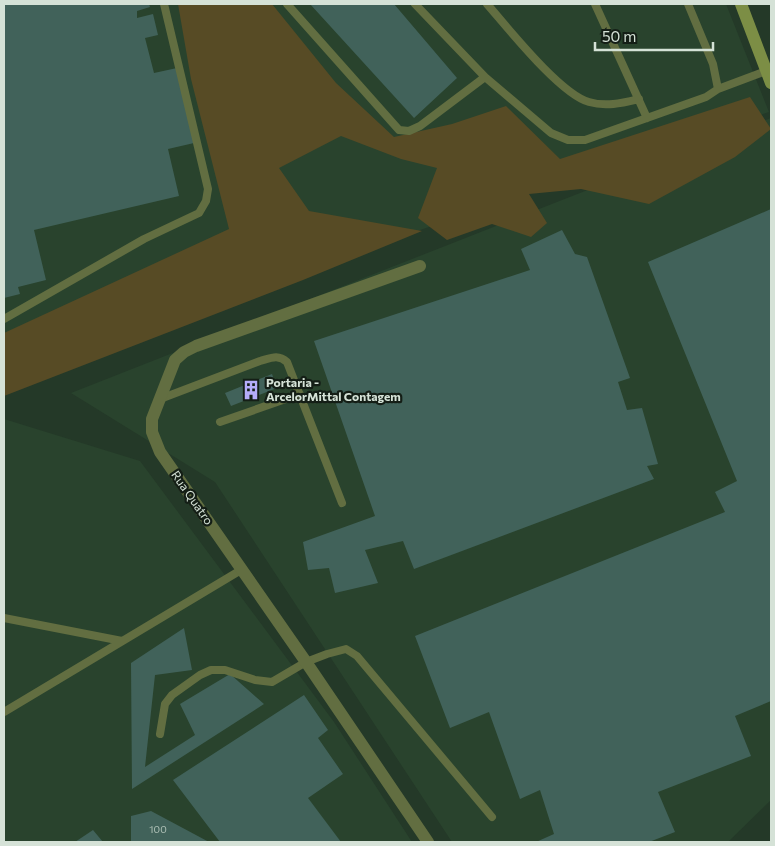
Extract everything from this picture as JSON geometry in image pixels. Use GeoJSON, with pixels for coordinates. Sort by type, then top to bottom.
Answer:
{"type":"FeatureCollection","features":[{"type":"Feature","properties":{"kind":"street"},"geometry":{"type":"LineString","coordinates":[[740,4],[771,84]]}},
{"type":"Feature","properties":{"kind":"street","name":"Rua Quatro"},"geometry":{"type":"LineString","coordinates":[[420,266],[196,346],[184,352],[175,360],[152,419],[152,432],[160,452],[428,842]]}},
{"type":"Feature","properties":{"kind":"lane"},"geometry":{"type":"LineString","coordinates":[[4,319],[144,239],[200,213],[206,201],[208,189],[164,4]]}},
{"type":"Feature","properties":{"kind":"lane"},"geometry":{"type":"LineString","coordinates":[[287,4],[399,130],[409,131],[420,126],[485,77]]}},
{"type":"Feature","properties":{"kind":"lane"},"geometry":{"type":"LineString","coordinates":[[416,4],[485,77],[551,133],[568,140],[585,140],[706,97],[718,89],[766,71]]}},
{"type":"Feature","properties":{"kind":"lane"},"geometry":{"type":"LineString","coordinates":[[487,4],[526,49],[565,88],[588,102],[613,105],[639,99]]}},
{"type":"Feature","properties":{"kind":"lane"},"geometry":{"type":"LineString","coordinates":[[595,4],[647,118]]}},
{"type":"Feature","properties":{"kind":"lane"},"geometry":{"type":"LineString","coordinates":[[688,4],[713,64],[718,89]]}},
{"type":"Feature","properties":{"kind":"lane"},"geometry":{"type":"LineString","coordinates":[[160,399],[276,357],[282,358],[288,362],[342,503]]}},
{"type":"Feature","properties":{"kind":"lane"},"geometry":{"type":"LineString","coordinates":[[220,422],[300,394]]}},
{"type":"Feature","properties":{"kind":"lane"},"geometry":{"type":"LineString","coordinates":[[4,712],[241,570]]}},
{"type":"Feature","properties":{"kind":"lane"},"geometry":{"type":"LineString","coordinates":[[4,618],[122,641]]}},
{"type":"Feature","properties":{"kind":"lane"},"geometry":{"type":"LineString","coordinates":[[160,734],[165,704],[172,695],[206,672],[225,670],[256,680],[272,682],[306,662],[327,654],[346,650],[357,656],[492,817]]}},
{"type":"Feature","properties":{"kind":"shaded area"},"geometry":{"type":"Polygon","coordinates":[[[4,4],[726,4],[769,112],[234,293],[4,385],[4,4]]]}},
{"type":"Feature","properties":{"kind":"shaded area"},"geometry":{"type":"Polygon","coordinates":[[[178,4],[272,4],[336,83],[394,137],[452,124],[506,106],[560,159],[750,97],[771,129],[735,157],[649,204],[581,189],[529,194],[547,223],[531,237],[492,224],[447,240],[418,218],[437,168],[401,159],[341,136],[279,168],[309,211],[422,231],[303,280],[4,396],[4,333],[229,229],[191,79],[178,4]]]}},
{"type":"Feature","properties":{"kind":"shaded area"},"geometry":{"type":"Polygon","coordinates":[[[771,118],[771,800],[728,842],[452,842],[215,482],[71,393],[771,118]]]}},
{"type":"Feature","properties":{"kind":"shaded area"},"geometry":{"type":"Polygon","coordinates":[[[4,419],[140,461],[334,722],[412,842],[4,842],[4,419]]]}},
{"type":"Feature","properties":{"kind":"building"},"geometry":{"type":"Polygon","coordinates":[[[4,4],[149,4],[150,7],[137,11],[137,18],[153,14],[158,35],[145,38],[154,73],[177,68],[194,143],[168,149],[179,196],[34,230],[46,280],[18,287],[20,294],[4,298],[4,4]]]}},
{"type":"Feature","properties":{"kind":"building"},"geometry":{"type":"Polygon","coordinates":[[[310,4],[394,4],[457,78],[414,118],[310,4]]]}},
{"type":"Feature","properties":{"kind":"building"},"geometry":{"type":"Polygon","coordinates":[[[771,209],[771,701],[735,716],[751,756],[658,792],[675,832],[649,842],[536,842],[554,834],[540,790],[520,799],[489,712],[450,728],[415,636],[725,512],[715,492],[737,481],[648,262],[771,209]]]}},
{"type":"Feature","properties":{"kind":"building"},"geometry":{"type":"Polygon","coordinates":[[[562,230],[575,254],[587,257],[630,378],[618,382],[627,410],[642,408],[658,464],[647,466],[654,479],[414,569],[403,541],[365,550],[378,583],[335,593],[329,568],[308,570],[303,542],[375,516],[314,341],[530,270],[521,249],[562,230]]]}},
{"type":"Feature","properties":{"kind":"building","name":"Portaria - ArcelorMittal Contagem"},"geometry":{"type":"Polygon","coordinates":[[[272,374],[277,388],[231,406],[225,393],[272,374]]]}},
{"type":"Feature","properties":{"kind":"building"},"geometry":{"type":"Polygon","coordinates":[[[184,628],[192,670],[155,675],[145,767],[195,735],[180,704],[230,674],[264,704],[132,789],[131,663],[184,628]]]}},
{"type":"Feature","properties":{"kind":"building"},"geometry":{"type":"Polygon","coordinates":[[[304,695],[328,730],[318,738],[343,774],[308,798],[341,842],[220,842],[173,780],[304,695]]]}},
{"type":"Feature","properties":{"kind":"building"},"geometry":{"type":"Polygon","coordinates":[[[151,811],[209,842],[131,842],[131,816],[151,811]]]}},
{"type":"Feature","properties":{"kind":"building"},"geometry":{"type":"Polygon","coordinates":[[[93,830],[103,842],[75,842],[93,830]]]}},
{"type":"Feature","properties":{"kind":"place","name":"Portaria - ArcelorMittal Contagem"},"geometry":{"type":"Point","coordinates":[251,390]}}]}
